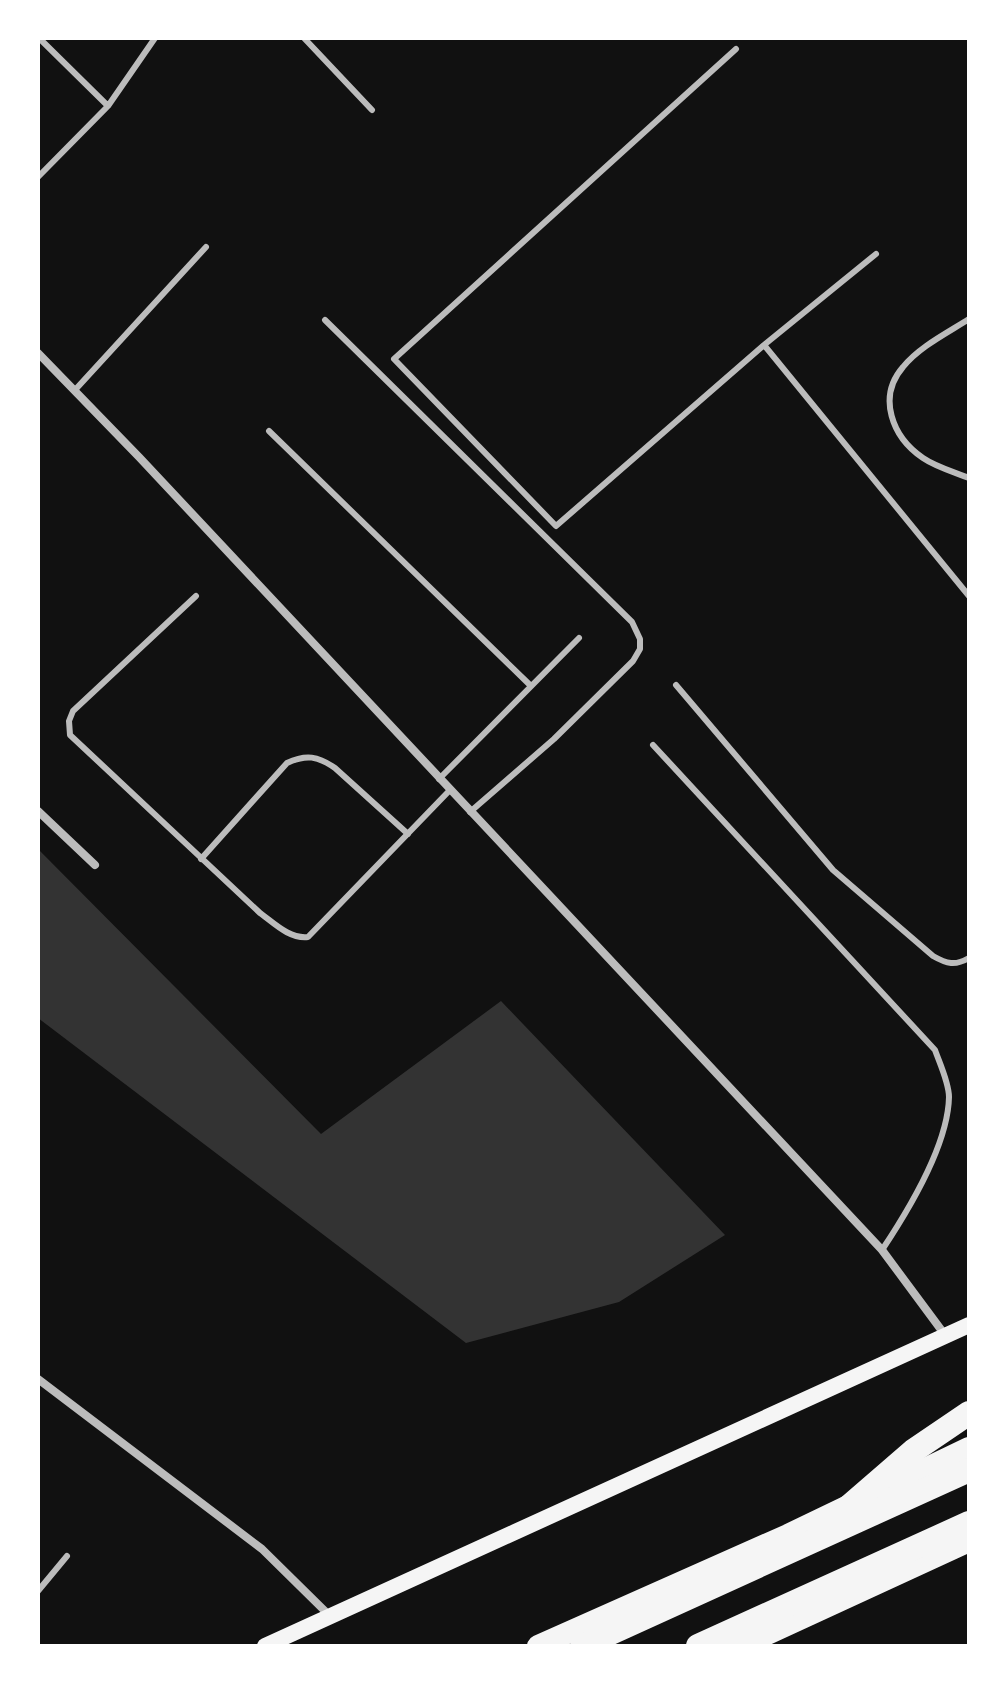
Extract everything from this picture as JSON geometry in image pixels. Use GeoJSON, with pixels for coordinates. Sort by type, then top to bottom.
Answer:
{"type":"FeatureCollection","features":[{"type":"Feature","properties":{"kind":"highway"},"geometry":{"type":"LineString","coordinates":[[801,1547],[913,1451],[969,1413]]}},
{"type":"Feature","properties":{"kind":"highway"},"geometry":{"type":"LineString","coordinates":[[538,1646],[788,1535],[969,1448]]}},
{"type":"Feature","properties":{"kind":"highway"},"geometry":{"type":"LineString","coordinates":[[582,1646],[969,1470]]}},
{"type":"Feature","properties":{"kind":"highway"},"geometry":{"type":"LineString","coordinates":[[698,1646],[969,1523]]}},
{"type":"Feature","properties":{"kind":"highway"},"geometry":{"type":"LineString","coordinates":[[818,1592],[969,1533]]}},
{"type":"Feature","properties":{"kind":"highway"},"geometry":{"type":"LineString","coordinates":[[741,1646],[969,1541]]}},
{"type":"Feature","properties":{"kind":"highway"},"geometry":{"type":"LineString","coordinates":[[932,1558],[969,1557]]}},
{"type":"Feature","properties":{"kind":"main road"},"geometry":{"type":"LineString","coordinates":[[265,1646],[969,1325]]}},
{"type":"Feature","properties":{"kind":"street"},"geometry":{"type":"LineString","coordinates":[[38,353],[882,1250],[946,1336]]}},
{"type":"Feature","properties":{"kind":"street"},"geometry":{"type":"LineString","coordinates":[[38,811],[95,865]]}},
{"type":"Feature","properties":{"kind":"street"},"geometry":{"type":"LineString","coordinates":[[38,1379],[262,1549],[330,1616]]}},
{"type":"Feature","properties":{"kind":"lane"},"geometry":{"type":"LineString","coordinates":[[39,38],[108,106]]}},
{"type":"Feature","properties":{"kind":"lane"},"geometry":{"type":"LineString","coordinates":[[38,177],[108,106],[155,38]]}},
{"type":"Feature","properties":{"kind":"lane"},"geometry":{"type":"LineString","coordinates":[[304,38],[372,110]]}},
{"type":"Feature","properties":{"kind":"lane"},"geometry":{"type":"LineString","coordinates":[[736,49],[394,359],[556,526],[764,345],[876,254]]}},
{"type":"Feature","properties":{"kind":"lane"},"geometry":{"type":"LineString","coordinates":[[75,390],[206,247]]}},
{"type":"Feature","properties":{"kind":"lane"},"geometry":{"type":"LineString","coordinates":[[969,319],[903,366],[894,378],[888,404],[894,424],[924,460],[969,478]]}},
{"type":"Feature","properties":{"kind":"lane"},"geometry":{"type":"LineString","coordinates":[[325,320],[632,622],[640,639],[640,649],[625,670],[554,739],[470,812]]}},
{"type":"Feature","properties":{"kind":"lane"},"geometry":{"type":"LineString","coordinates":[[764,345],[969,596]]}},
{"type":"Feature","properties":{"kind":"lane"},"geometry":{"type":"LineString","coordinates":[[269,431],[531,686]]}},
{"type":"Feature","properties":{"kind":"lane"},"geometry":{"type":"LineString","coordinates":[[196,596],[79,706],[70,717],[68,727],[78,745],[260,913],[298,938],[308,937],[450,790]]}},
{"type":"Feature","properties":{"kind":"lane"},"geometry":{"type":"LineString","coordinates":[[439,779],[579,638]]}},
{"type":"Feature","properties":{"kind":"lane"},"geometry":{"type":"LineString","coordinates":[[676,685],[833,870],[933,956],[951,964],[969,958]]}},
{"type":"Feature","properties":{"kind":"lane"},"geometry":{"type":"LineString","coordinates":[[653,745],[935,1050],[949,1096],[943,1131],[910,1208],[882,1250]]}},
{"type":"Feature","properties":{"kind":"lane"},"geometry":{"type":"LineString","coordinates":[[201,859],[287,763],[301,756],[323,760],[335,768],[408,834]]}},
{"type":"Feature","properties":{"kind":"lane"},"geometry":{"type":"LineString","coordinates":[[38,1591],[67,1556]]}},
{"type":"Feature","properties":{"kind":"shaded area"},"geometry":{"type":"Polygon","coordinates":[[[38,849],[321,1134],[501,1001],[725,1235],[619,1302],[466,1343],[38,1018],[38,849]]]}}]}
